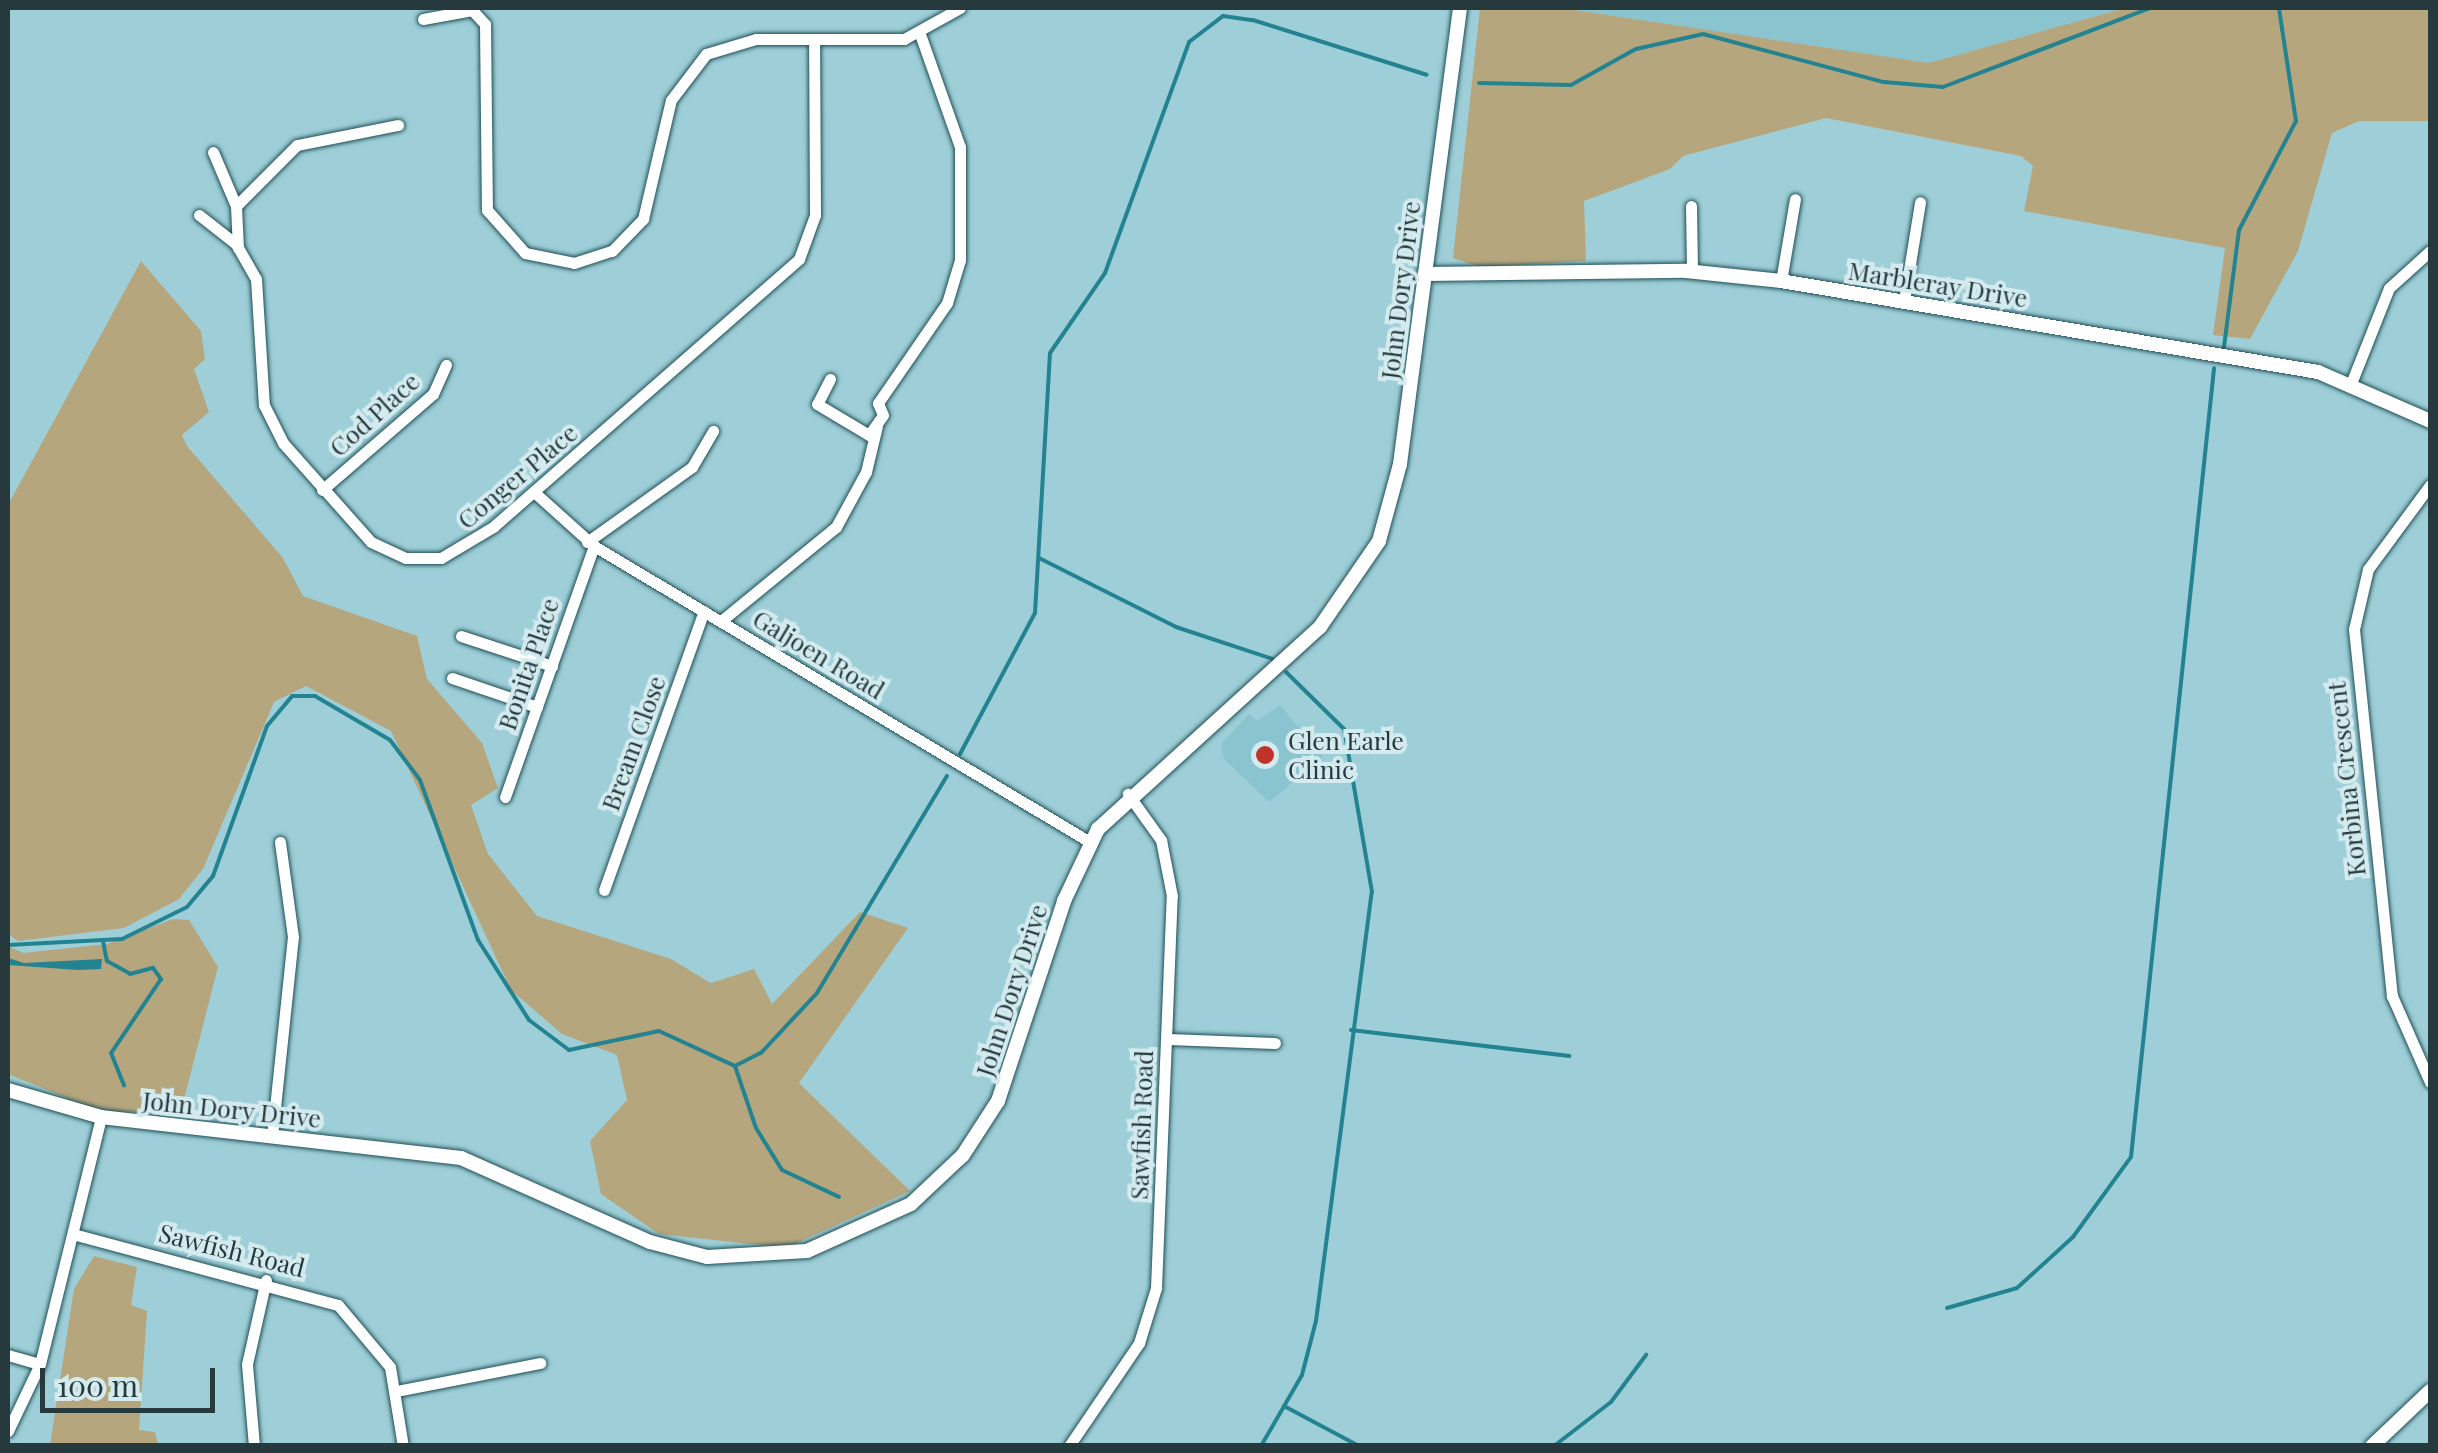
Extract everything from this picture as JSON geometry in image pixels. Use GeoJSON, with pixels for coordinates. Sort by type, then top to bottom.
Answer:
{"type":"FeatureCollection","features":[{"type":"Feature","properties":{"kind":"street"},"geometry":{"type":"LineString","coordinates":[[422,19],[472,10],[485,24],[487,210],[516,247],[558,263],[612,251],[643,219],[671,100],[698,60],[736,42],[814,42],[920,34],[960,8]]}},
{"type":"Feature","properties":{"kind":"street","name":"John Dory Drive"},"geometry":{"type":"LineString","coordinates":[[8,1090],[101,1118],[473,1161],[697,1255],[762,1258],[831,1245],[911,1204],[979,1134],[1004,1088],[1090,842],[1128,794],[1308,639],[1369,560],[1399,474],[1460,8]]}},
{"type":"Feature","properties":{"kind":"street"},"geometry":{"type":"LineString","coordinates":[[721,622],[836,527],[866,472],[878,403],[946,303],[964,236],[960,148],[920,34]]}},
{"type":"Feature","properties":{"kind":"street","name":"Conger Place"},"geometry":{"type":"LineString","coordinates":[[200,216],[238,248],[259,289],[269,420],[322,490],[378,547],[422,560],[470,546],[798,260],[815,216],[814,42]]}},
{"type":"Feature","properties":{"kind":"street"},"geometry":{"type":"LineString","coordinates":[[236,206],[297,145],[398,125]]}},
{"type":"Feature","properties":{"kind":"street"},"geometry":{"type":"LineString","coordinates":[[213,152],[236,206],[238,248]]}},
{"type":"Feature","properties":{"kind":"street"},"geometry":{"type":"LineString","coordinates":[[1780,281],[1795,199]]}},
{"type":"Feature","properties":{"kind":"street"},"geometry":{"type":"LineString","coordinates":[[1904,301],[1920,202]]}},
{"type":"Feature","properties":{"kind":"street"},"geometry":{"type":"LineString","coordinates":[[1691,206],[1692,272]]}},
{"type":"Feature","properties":{"kind":"street"},"geometry":{"type":"LineString","coordinates":[[2352,381],[2389,288],[2430,251]]}},
{"type":"Feature","properties":{"kind":"street","name":"Marbleray Drive"},"geometry":{"type":"LineString","coordinates":[[1425,274],[1692,272],[1780,281],[2352,381],[2430,421]]}},
{"type":"Feature","properties":{"kind":"street","name":"Cod Place"},"geometry":{"type":"LineString","coordinates":[[322,490],[433,394],[446,365]]}},
{"type":"Feature","properties":{"kind":"street"},"geometry":{"type":"LineString","coordinates":[[830,379],[818,404],[860,436],[877,426]]}},
{"type":"Feature","properties":{"kind":"street"},"geometry":{"type":"LineString","coordinates":[[590,544],[692,467],[713,431]]}},
{"type":"Feature","properties":{"kind":"street","name":"Korbina Crescent"},"geometry":{"type":"LineString","coordinates":[[2430,484],[2368,569],[2354,629],[2392,996],[2430,1082]]}},
{"type":"Feature","properties":{"kind":"street","name":"Galjoen Road"},"geometry":{"type":"LineString","coordinates":[[534,492],[590,544],[1090,842]]}},
{"type":"Feature","properties":{"kind":"street","name":"Bonita Place"},"geometry":{"type":"LineString","coordinates":[[505,797],[590,544]]}},
{"type":"Feature","properties":{"kind":"street","name":"Bream Close"},"geometry":{"type":"LineString","coordinates":[[604,890],[704,612]]}},
{"type":"Feature","properties":{"kind":"street"},"geometry":{"type":"LineString","coordinates":[[461,636],[552,666]]}},
{"type":"Feature","properties":{"kind":"street"},"geometry":{"type":"LineString","coordinates":[[452,678],[537,707]]}},
{"type":"Feature","properties":{"kind":"street","name":"Sawfish Road"},"geometry":{"type":"LineString","coordinates":[[1069,1446],[1125,1367],[1151,1310],[1167,1039],[1170,874],[1152,824],[1128,794]]}},
{"type":"Feature","properties":{"kind":"street"},"geometry":{"type":"LineString","coordinates":[[272,1136],[293,937],[280,842]]}},
{"type":"Feature","properties":{"kind":"street"},"geometry":{"type":"LineString","coordinates":[[1167,1039],[1275,1044]]}},
{"type":"Feature","properties":{"kind":"street"},"geometry":{"type":"LineString","coordinates":[[8,1431],[40,1364],[101,1118]]}},
{"type":"Feature","properties":{"kind":"street","name":"Sawfish Road"},"geometry":{"type":"LineString","coordinates":[[73,1234],[266,1280],[351,1314],[382,1352],[396,1391],[403,1446]]}},
{"type":"Feature","properties":{"kind":"street"},"geometry":{"type":"LineString","coordinates":[[254,1446],[247,1364],[266,1280]]}},
{"type":"Feature","properties":{"kind":"street"},"geometry":{"type":"LineString","coordinates":[[8,1355],[40,1364]]}},
{"type":"Feature","properties":{"kind":"street"},"geometry":{"type":"LineString","coordinates":[[396,1391],[540,1363]]}},
{"type":"Feature","properties":{"kind":"street"},"geometry":{"type":"LineString","coordinates":[[2372,1446],[2430,1391]]}},
{"type":"Feature","properties":{"kind":"shaded area"},"geometry":{"type":"Polygon","coordinates":[[[1480,8],[1561,8],[1929,63],[2125,8],[2430,8],[2430,121],[2359,121],[2332,133],[2298,251],[2250,339],[2213,335],[2225,248],[2024,211],[2033,166],[2021,156],[1826,118],[1683,156],[1670,169],[1584,201],[1586,261],[1480,267],[1453,258],[1480,8]]]}},
{"type":"Feature","properties":{"kind":"shaded area"},"geometry":{"type":"Polygon","coordinates":[[[1561,8],[2125,8],[1929,63],[1561,8]]]}},
{"type":"Feature","properties":{"kind":"shaded area"},"geometry":{"type":"Polygon","coordinates":[[[141,261],[201,331],[205,359],[194,369],[209,412],[182,435],[187,446],[283,558],[303,596],[417,636],[427,679],[482,743],[498,788],[471,805],[488,854],[537,916],[671,959],[711,983],[754,969],[772,1004],[860,912],[908,928],[799,1083],[910,1191],[786,1248],[659,1234],[601,1194],[590,1141],[627,1100],[617,1055],[562,1034],[511,990],[391,731],[306,686],[274,702],[203,869],[179,899],[124,928],[18,941],[8,934],[8,505],[141,261]]]}},
{"type":"Feature","properties":{"kind":"shaded area"},"geometry":{"type":"Polygon","coordinates":[[[1280,705],[1323,757],[1269,802],[1224,759],[1221,744],[1249,714],[1257,721],[1280,705]]]}},
{"type":"Feature","properties":{"kind":"shaded area"},"geometry":{"type":"Polygon","coordinates":[[[173,919],[189,920],[218,967],[181,1111],[102,1112],[8,1074],[8,946],[23,953],[107,944],[173,919]]]}},
{"type":"Feature","properties":{"kind":"shaded area"},"geometry":{"type":"Polygon","coordinates":[[[8,958],[24,963],[102,959],[101,969],[78,970],[8,965],[8,958]]]}},
{"type":"Feature","properties":{"kind":"shaded area"},"geometry":{"type":"Polygon","coordinates":[[[94,1256],[137,1267],[131,1305],[147,1311],[139,1430],[155,1432],[158,1445],[50,1445],[74,1289],[94,1256]]]}},
{"type":"Feature","properties":{"kind":"waterway"},"geometry":{"type":"LineString","coordinates":[[1479,83],[1571,85],[1636,49],[1703,34],[1884,82],[1943,87],[2150,8]]}},
{"type":"Feature","properties":{"kind":"waterway"},"geometry":{"type":"LineString","coordinates":[[2224,347],[2239,230],[2296,121],[2279,8]]}},
{"type":"Feature","properties":{"kind":"waterway"},"geometry":{"type":"LineString","coordinates":[[960,754],[1035,613],[1050,353],[1105,273],[1189,42],[1223,16],[1253,20],[1427,75]]}},
{"type":"Feature","properties":{"kind":"waterway"},"geometry":{"type":"LineString","coordinates":[[1947,1308],[2017,1288],[2073,1237],[2131,1157],[2214,368]]}},
{"type":"Feature","properties":{"kind":"waterway"},"geometry":{"type":"LineString","coordinates":[[1039,558],[1176,627],[1273,659]]}},
{"type":"Feature","properties":{"kind":"waterway"},"geometry":{"type":"LineString","coordinates":[[1261,1446],[1302,1375],[1316,1321],[1372,892],[1344,729],[1286,672]]}},
{"type":"Feature","properties":{"kind":"waterway"},"geometry":{"type":"LineString","coordinates":[[8,945],[122,939],[187,907],[213,876],[267,726],[292,696],[315,696],[390,740],[420,780],[478,940],[529,1020],[569,1050],[659,1031],[735,1066],[761,1053],[817,993],[947,776]]}},
{"type":"Feature","properties":{"kind":"waterway"},"geometry":{"type":"LineString","coordinates":[[103,941],[107,961],[130,974],[153,968],[161,979],[111,1053],[124,1086]]}},
{"type":"Feature","properties":{"kind":"waterway"},"geometry":{"type":"LineString","coordinates":[[1351,1030],[1569,1056]]}},
{"type":"Feature","properties":{"kind":"waterway"},"geometry":{"type":"LineString","coordinates":[[735,1066],[756,1128],[782,1170],[839,1197]]}},
{"type":"Feature","properties":{"kind":"waterway"},"geometry":{"type":"LineString","coordinates":[[1554,1446],[1611,1402],[1646,1355]]}},
{"type":"Feature","properties":{"kind":"waterway"},"geometry":{"type":"LineString","coordinates":[[1284,1406],[1359,1446]]}},
{"type":"Feature","properties":{"kind":"place","name":"Glen Earle Clinic"},"geometry":{"type":"Point","coordinates":[1265,755]}}]}
